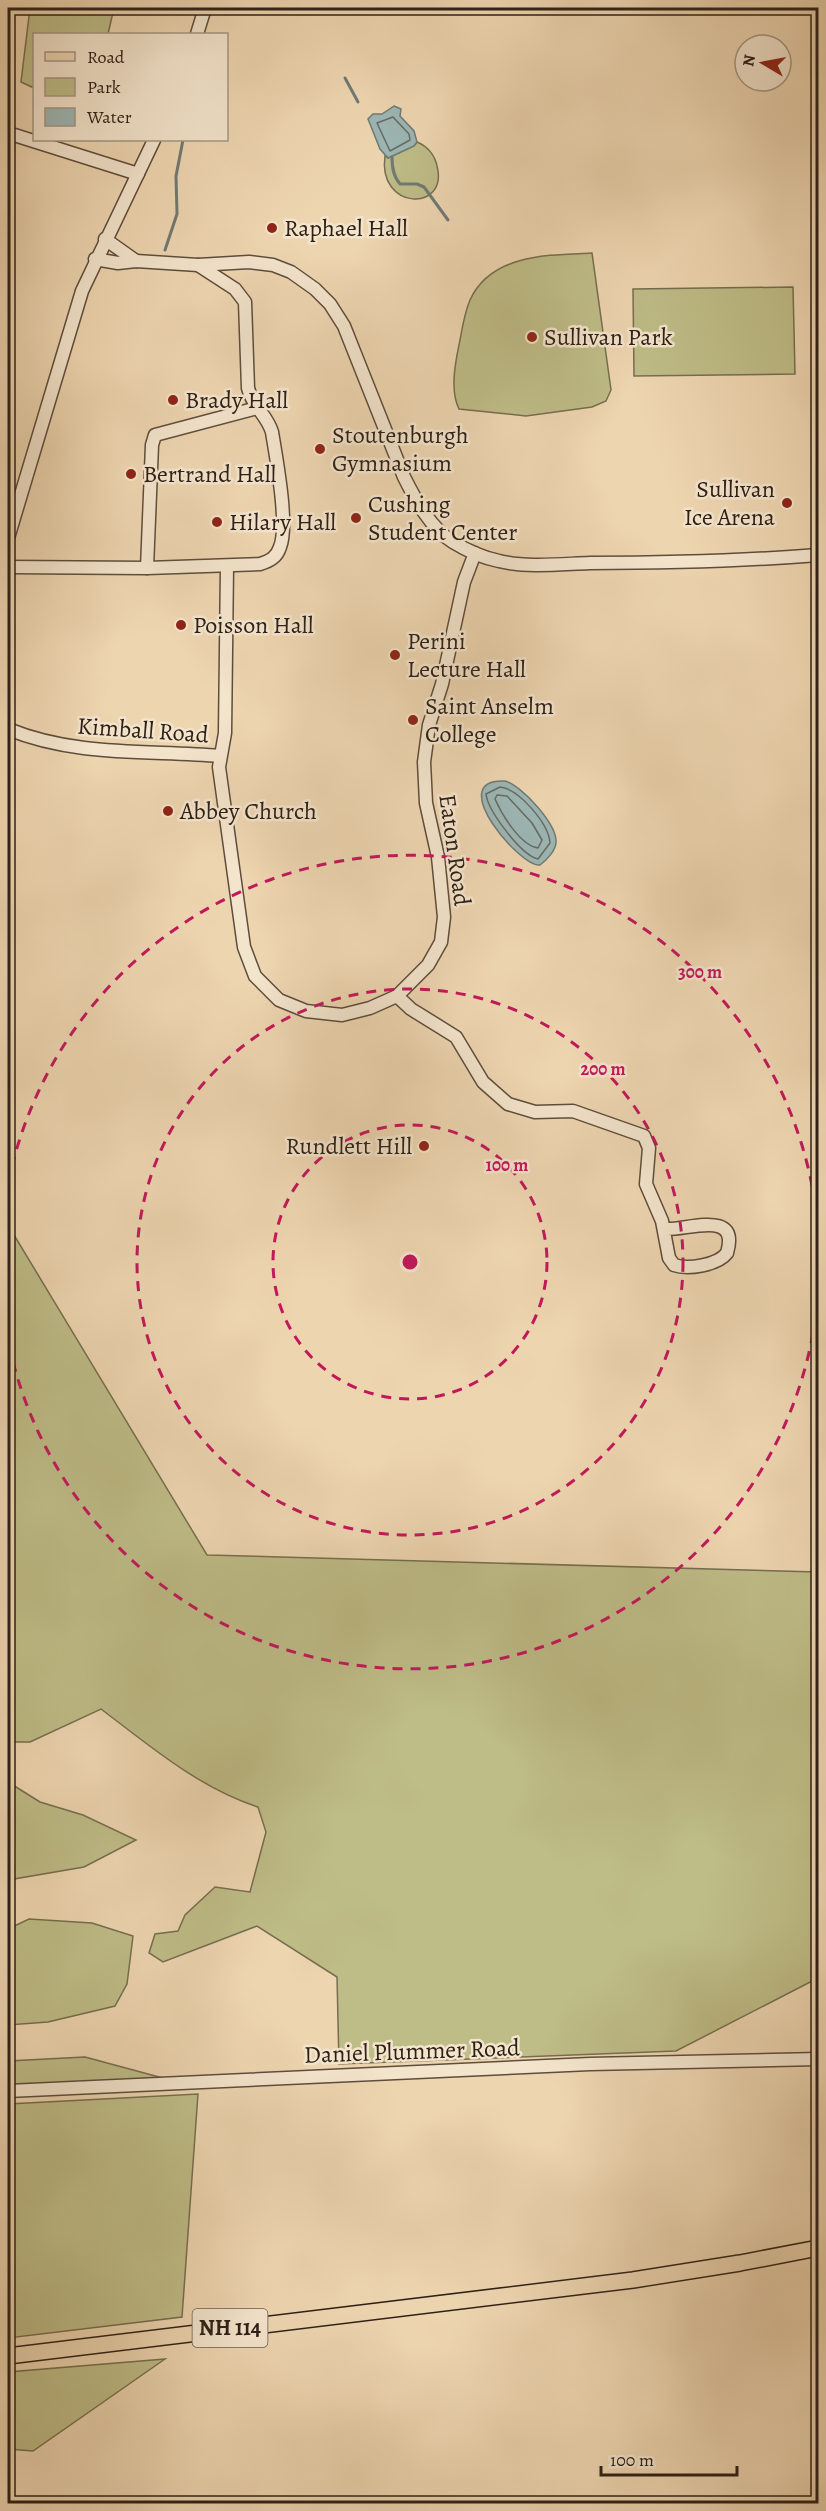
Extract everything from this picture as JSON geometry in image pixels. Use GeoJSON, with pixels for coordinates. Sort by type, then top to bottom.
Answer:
{"type":"FeatureCollection","features":[{"type":"Feature","properties":{"kind":"main road","name":"NH 114"},"geometry":{"type":"LineString","coordinates":[[8,2356],[633,2280],[819,2248]]}},
{"type":"Feature","properties":{"kind":"street"},"geometry":{"type":"LineString","coordinates":[[197,33],[205,8]]}},
{"type":"Feature","properties":{"kind":"street"},"geometry":{"type":"LineString","coordinates":[[8,133],[33,141]]}},
{"type":"Feature","properties":{"kind":"street"},"geometry":{"type":"LineString","coordinates":[[33,141],[138,174]]}},
{"type":"Feature","properties":{"kind":"street"},"geometry":{"type":"LineString","coordinates":[[8,538],[70,327],[95,259],[154,141]]}},
{"type":"Feature","properties":{"kind":"street"},"geometry":{"type":"LineString","coordinates":[[105,239],[136,261]]}},
{"type":"Feature","properties":{"kind":"street"},"geometry":{"type":"LineString","coordinates":[[95,259],[118,263],[136,261],[198,265],[249,262],[273,265],[303,279],[323,296],[340,318],[356,350],[412,493],[439,531],[450,540],[475,553],[496,561],[682,563],[819,555]]}},
{"type":"Feature","properties":{"kind":"street"},"geometry":{"type":"LineString","coordinates":[[8,567],[227,566],[268,562],[275,557],[282,544],[281,501],[269,421],[257,408],[248,388],[248,319],[245,302],[235,290],[198,265]]}},
{"type":"Feature","properties":{"kind":"street"},"geometry":{"type":"LineString","coordinates":[[147,568],[152,445],[155,435],[257,408]]}},
{"type":"Feature","properties":{"kind":"street","name":"Eaton Road"},"geometry":{"type":"LineString","coordinates":[[398,996],[428,965],[443,936],[438,854],[425,794],[424,755],[464,582],[475,553]]}},
{"type":"Feature","properties":{"kind":"street"},"geometry":{"type":"LineString","coordinates":[[220,756],[225,733],[227,566]]}},
{"type":"Feature","properties":{"kind":"street","name":"Kimball Road"},"geometry":{"type":"LineString","coordinates":[[8,729],[64,746],[111,751],[220,756],[220,779],[244,946],[255,976],[279,1000],[316,1013],[352,1013],[398,996]]}},
{"type":"Feature","properties":{"kind":"street"},"geometry":{"type":"LineString","coordinates":[[398,996],[411,1010],[456,1037],[488,1088],[508,1104],[535,1112],[573,1111],[644,1136],[649,1145],[647,1189],[664,1229],[669,1258],[677,1266],[688,1267],[718,1260],[727,1253],[729,1237],[723,1228],[714,1224],[664,1229]]}},
{"type":"Feature","properties":{"kind":"street","name":"Daniel Plummer Road"},"geometry":{"type":"LineString","coordinates":[[8,2091],[590,2064],[819,2060]]}},
{"type":"Feature","properties":{"kind":"green space"},"geometry":{"type":"Polygon","coordinates":[[[30,8],[114,8],[108,33],[33,33],[33,88],[21,82],[30,8]]]}},
{"type":"Feature","properties":{"kind":"green space"},"geometry":{"type":"Polygon","coordinates":[[[417,142],[427,148],[434,158],[438,181],[433,192],[424,198],[412,199],[401,195],[391,187],[385,174],[385,156],[388,158],[414,146],[417,142]]]}},
{"type":"Feature","properties":{"kind":"green space","name":"Sullivan Park"},"geometry":{"type":"Polygon","coordinates":[[[592,253],[611,390],[606,401],[592,407],[526,416],[459,409],[454,386],[456,360],[466,311],[479,285],[506,265],[522,260],[592,253]]]}},
{"type":"Feature","properties":{"kind":"green space"},"geometry":{"type":"Polygon","coordinates":[[[793,287],[795,374],[634,376],[633,289],[793,287]]]}},
{"type":"Feature","properties":{"kind":"green space"},"geometry":{"type":"Polygon","coordinates":[[[8,1225],[207,1555],[818,1572],[818,1978],[676,2051],[339,2064],[337,1977],[257,1926],[163,1962],[149,1953],[155,1934],[178,1931],[185,1915],[215,1887],[250,1892],[266,1832],[258,1807],[215,1789],[195,1777],[101,1709],[30,1742],[8,1742],[8,1225]]]}},
{"type":"Feature","properties":{"kind":"green space"},"geometry":{"type":"Polygon","coordinates":[[[8,1782],[40,1802],[83,1815],[136,1840],[84,1867],[8,1880],[8,1782]]]}},
{"type":"Feature","properties":{"kind":"green space"},"geometry":{"type":"Polygon","coordinates":[[[29,1919],[92,1923],[133,1936],[127,1984],[115,2006],[48,2022],[8,2025],[8,1929],[29,1919]]]}},
{"type":"Feature","properties":{"kind":"green space"},"geometry":{"type":"Polygon","coordinates":[[[85,2057],[185,2084],[8,2091],[8,2061],[85,2057]]]}},
{"type":"Feature","properties":{"kind":"green space"},"geometry":{"type":"Polygon","coordinates":[[[198,2094],[182,2317],[8,2338],[8,2104],[198,2094]]]}},
{"type":"Feature","properties":{"kind":"green space"},"geometry":{"type":"Polygon","coordinates":[[[165,2359],[33,2451],[8,2449],[8,2372],[165,2359]]]}},
{"type":"Feature","properties":{"kind":"water"},"geometry":{"type":"Polygon","coordinates":[[[394,106],[401,109],[400,116],[414,131],[417,142],[414,146],[388,158],[380,149],[368,119],[373,114],[382,114],[394,106]]]}},
{"type":"Feature","properties":{"kind":"water"},"geometry":{"type":"Polygon","coordinates":[[[505,781],[520,790],[537,806],[555,834],[554,848],[540,865],[530,862],[504,839],[484,807],[482,793],[488,784],[505,781]]]}},
{"type":"Feature","properties":{"kind":"waterway"},"geometry":{"type":"LineString","coordinates":[[345,78],[358,102]]}},
{"type":"Feature","properties":{"kind":"waterway"},"geometry":{"type":"LineString","coordinates":[[165,250],[177,214],[176,176],[183,141]]}},
{"type":"Feature","properties":{"kind":"waterway"},"geometry":{"type":"LineString","coordinates":[[392,157],[393,171],[400,184],[417,184],[424,187],[448,220]]}},
{"type":"Feature","properties":{"kind":"place","name":"Raphael Hall"},"geometry":{"type":"Point","coordinates":[272,228]}},
{"type":"Feature","properties":{"kind":"place","name":"Sullivan Park"},"geometry":{"type":"Point","coordinates":[532,337]}},
{"type":"Feature","properties":{"kind":"place","name":"Brady Hall"},"geometry":{"type":"Point","coordinates":[173,400]}},
{"type":"Feature","properties":{"kind":"place","name":"Stoutenburgh Gymnasium"},"geometry":{"type":"Point","coordinates":[320,449]}},
{"type":"Feature","properties":{"kind":"place","name":"Bertrand Hall"},"geometry":{"type":"Point","coordinates":[131,474]}},
{"type":"Feature","properties":{"kind":"place","name":"Sullivan Ice Arena"},"geometry":{"type":"Point","coordinates":[787,503]}},
{"type":"Feature","properties":{"kind":"place","name":"Cushing Student Center"},"geometry":{"type":"Point","coordinates":[356,518]}},
{"type":"Feature","properties":{"kind":"place","name":"Hilary Hall"},"geometry":{"type":"Point","coordinates":[217,522]}},
{"type":"Feature","properties":{"kind":"place","name":"Poisson Hall"},"geometry":{"type":"Point","coordinates":[181,625]}},
{"type":"Feature","properties":{"kind":"place","name":"Perini Lecture Hall"},"geometry":{"type":"Point","coordinates":[395,655]}},
{"type":"Feature","properties":{"kind":"place","name":"Saint Anselm College"},"geometry":{"type":"Point","coordinates":[413,720]}},
{"type":"Feature","properties":{"kind":"place","name":"Abbey Church"},"geometry":{"type":"Point","coordinates":[168,811]}},
{"type":"Feature","properties":{"kind":"place","name":"Rundlett Hill"},"geometry":{"type":"Point","coordinates":[424,1146]}}]}
